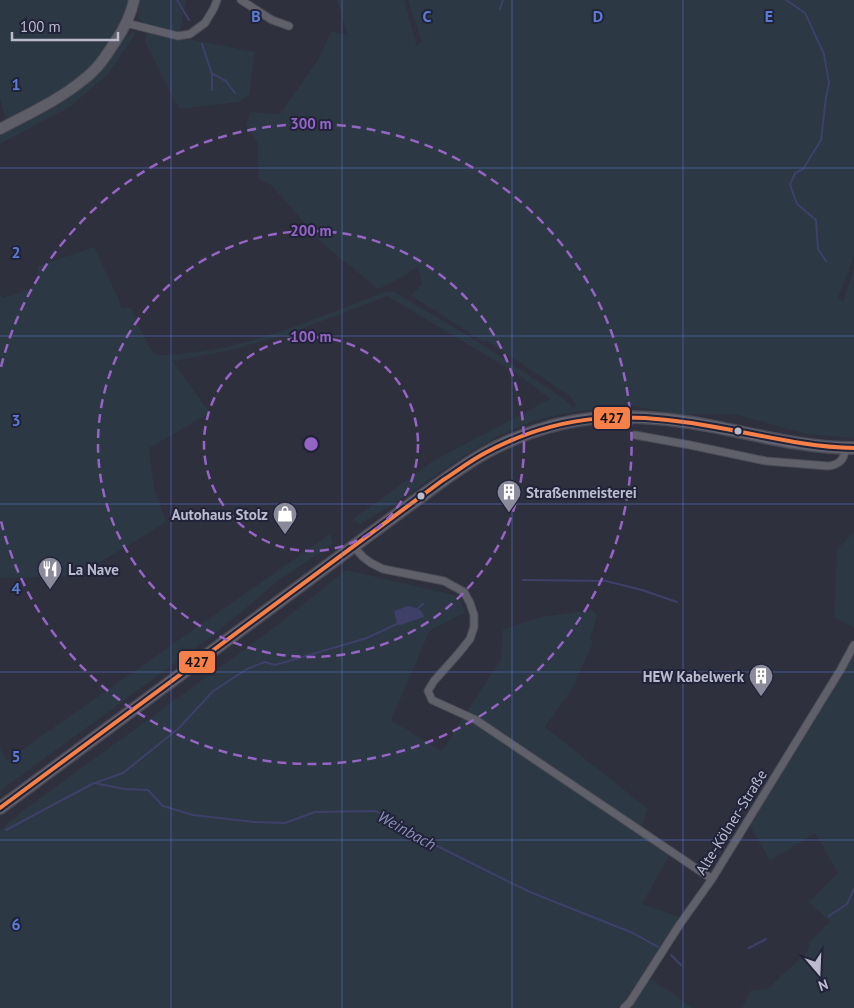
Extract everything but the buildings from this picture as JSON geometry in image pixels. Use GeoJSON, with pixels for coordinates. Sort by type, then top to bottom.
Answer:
{"type":"FeatureCollection","features":[{"type":"Feature","properties":{"kind":"main road"},"geometry":{"type":"LineString","coordinates":[[0,128],[56,99],[84,80],[104,59],[120,34],[134,0]]}},
{"type":"Feature","properties":{"kind":"main road"},"geometry":{"type":"LineString","coordinates":[[0,808],[466,464],[504,444],[548,427],[580,420],[616,416],[668,419],[800,443],[850,448]]}},
{"type":"Feature","properties":{"kind":"street"},"geometry":{"type":"LineString","coordinates":[[126,23],[178,36],[190,34],[205,23],[217,0]]}},
{"type":"Feature","properties":{"kind":"street"},"geometry":{"type":"LineString","coordinates":[[241,0],[272,20],[289,26]]}},
{"type":"Feature","properties":{"kind":"street"},"geometry":{"type":"LineString","coordinates":[[635,435],[766,461],[828,466],[836,465],[841,461],[850,448]]}},
{"type":"Feature","properties":{"kind":"street"},"geometry":{"type":"LineString","coordinates":[[353,546],[363,558],[383,569],[444,581],[464,592],[470,603],[474,614],[474,627],[470,639],[434,681],[428,691],[432,700],[476,720],[712,879]]}},
{"type":"Feature","properties":{"kind":"street","name":"Alte-Kölner-Straße"},"geometry":{"type":"LineString","coordinates":[[624,1008],[630,1002],[680,924],[712,879],[854,645]]}},
{"type":"Feature","properties":{"kind":"shaded area"},"geometry":{"type":"Polygon","coordinates":[[[0,0],[132,0],[104,56],[83,76],[6,120],[0,99],[0,0]]]}},
{"type":"Feature","properties":{"kind":"shaded area"},"geometry":{"type":"Polygon","coordinates":[[[139,0],[186,0],[180,32],[145,24],[138,18],[139,0]]]}},
{"type":"Feature","properties":{"kind":"shaded area"},"geometry":{"type":"Polygon","coordinates":[[[337,0],[404,0],[417,47],[421,40],[408,0],[854,0],[854,257],[838,298],[843,302],[854,268],[854,438],[807,434],[737,415],[678,414],[628,405],[561,414],[531,422],[498,436],[360,524],[353,519],[433,461],[550,399],[519,375],[387,296],[288,334],[231,350],[172,360],[210,413],[149,448],[154,488],[166,522],[78,576],[0,578],[0,294],[3,298],[30,289],[39,280],[38,266],[94,247],[120,302],[121,308],[131,308],[151,349],[158,355],[202,351],[255,340],[382,293],[393,291],[482,344],[564,399],[573,408],[576,405],[570,396],[487,341],[483,342],[411,296],[422,284],[418,267],[378,289],[324,245],[271,185],[259,179],[257,142],[246,125],[250,112],[280,114],[319,58],[331,31],[348,35],[337,0]]]}},
{"type":"Feature","properties":{"kind":"shaded area"},"geometry":{"type":"Polygon","coordinates":[[[147,31],[255,52],[249,95],[239,102],[179,109],[145,42],[147,31]]]}},
{"type":"Feature","properties":{"kind":"shaded area"},"geometry":{"type":"Polygon","coordinates":[[[133,32],[135,34],[108,74],[71,106],[0,144],[0,133],[106,63],[126,37],[133,32]]]}},
{"type":"Feature","properties":{"kind":"shaded area"},"geometry":{"type":"Polygon","coordinates":[[[854,532],[854,628],[834,617],[837,552],[838,548],[854,532]]]}},
{"type":"Feature","properties":{"kind":"shaded area"},"geometry":{"type":"Polygon","coordinates":[[[330,534],[333,544],[279,580],[220,630],[0,791],[0,748],[6,761],[330,534]]]}},
{"type":"Feature","properties":{"kind":"shaded area"},"geometry":{"type":"Polygon","coordinates":[[[346,570],[454,595],[460,600],[465,613],[430,630],[391,720],[442,751],[463,718],[519,752],[670,854],[642,904],[679,917],[627,998],[617,1008],[0,1008],[0,830],[25,809],[271,630],[346,570]]]}},
{"type":"Feature","properties":{"kind":"shaded area"},"geometry":{"type":"Polygon","coordinates":[[[591,610],[597,615],[590,639],[593,642],[573,687],[545,727],[647,808],[642,828],[496,729],[466,713],[501,659],[503,629],[542,617],[591,610]]]}},
{"type":"Feature","properties":{"kind":"shaded area"},"geometry":{"type":"Polygon","coordinates":[[[854,654],[854,1008],[742,1008],[750,991],[767,989],[807,952],[810,941],[830,922],[809,902],[838,873],[815,833],[770,861],[750,826],[854,654]]]}},
{"type":"Feature","properties":{"kind":"shaded area"},"geometry":{"type":"Polygon","coordinates":[[[650,978],[693,1008],[631,1008],[650,978]]]}},
{"type":"Feature","properties":{"kind":"water"},"geometry":{"type":"Polygon","coordinates":[[[408,606],[420,610],[424,617],[400,625],[397,624],[394,611],[408,606]]]}},
{"type":"Feature","properties":{"kind":"waterway"},"geometry":{"type":"LineString","coordinates":[[177,0],[189,20]]}},
{"type":"Feature","properties":{"kind":"waterway"},"geometry":{"type":"LineString","coordinates":[[500,9],[503,0]]}},
{"type":"Feature","properties":{"kind":"waterway"},"geometry":{"type":"LineString","coordinates":[[786,0],[805,13],[824,54],[829,83],[821,140],[803,169],[795,173],[790,185],[797,204],[816,220],[818,249],[826,261]]}},
{"type":"Feature","properties":{"kind":"waterway"},"geometry":{"type":"LineString","coordinates":[[202,44],[212,74],[212,90]]}},
{"type":"Feature","properties":{"kind":"waterway"},"geometry":{"type":"LineString","coordinates":[[213,74],[226,81],[235,93]]}},
{"type":"Feature","properties":{"kind":"waterway"},"geometry":{"type":"LineString","coordinates":[[523,580],[606,581],[642,590],[677,602]]}},
{"type":"Feature","properties":{"kind":"waterway"},"geometry":{"type":"LineString","coordinates":[[417,609],[423,604]]}},
{"type":"Feature","properties":{"kind":"waterway"},"geometry":{"type":"LineString","coordinates":[[95,783],[123,773],[179,728],[213,691],[247,669],[265,662],[275,665],[367,638],[399,623]]}},
{"type":"Feature","properties":{"kind":"waterway","name":"Weinbach"},"geometry":{"type":"LineString","coordinates":[[6,830],[94,783],[124,789],[148,790],[163,806],[193,815],[254,822],[285,823],[315,812],[376,811],[435,845],[530,892],[633,933],[658,947]]}},
{"type":"Feature","properties":{"kind":"waterway","name":"Weinbach"},"geometry":{"type":"LineString","coordinates":[[829,916],[847,904],[854,889]]}},
{"type":"Feature","properties":{"kind":"waterway","name":"Weinbach"},"geometry":{"type":"LineString","coordinates":[[749,948],[766,939]]}},
{"type":"Feature","properties":{"kind":"waterway","name":"Weinbach"},"geometry":{"type":"LineString","coordinates":[[671,955],[681,965]]}},
{"type":"Feature","properties":{"kind":"transit line","name":"427"},"geometry":{"type":"LineString","coordinates":[[0,808],[443,480],[479,456],[513,439],[541,429],[569,423],[625,417],[684,422],[801,443],[854,448]]}},
{"type":"Feature","properties":{"kind":"place","name":"Straßenmeisterei"},"geometry":{"type":"Point","coordinates":[509,513]}},
{"type":"Feature","properties":{"kind":"place","name":"Autohaus Stolz"},"geometry":{"type":"Point","coordinates":[285,535]}},
{"type":"Feature","properties":{"kind":"place","name":"La Nave"},"geometry":{"type":"Point","coordinates":[50,590]}},
{"type":"Feature","properties":{"kind":"place","name":"HEW Kabelwerk"},"geometry":{"type":"Point","coordinates":[761,697]}}]}
